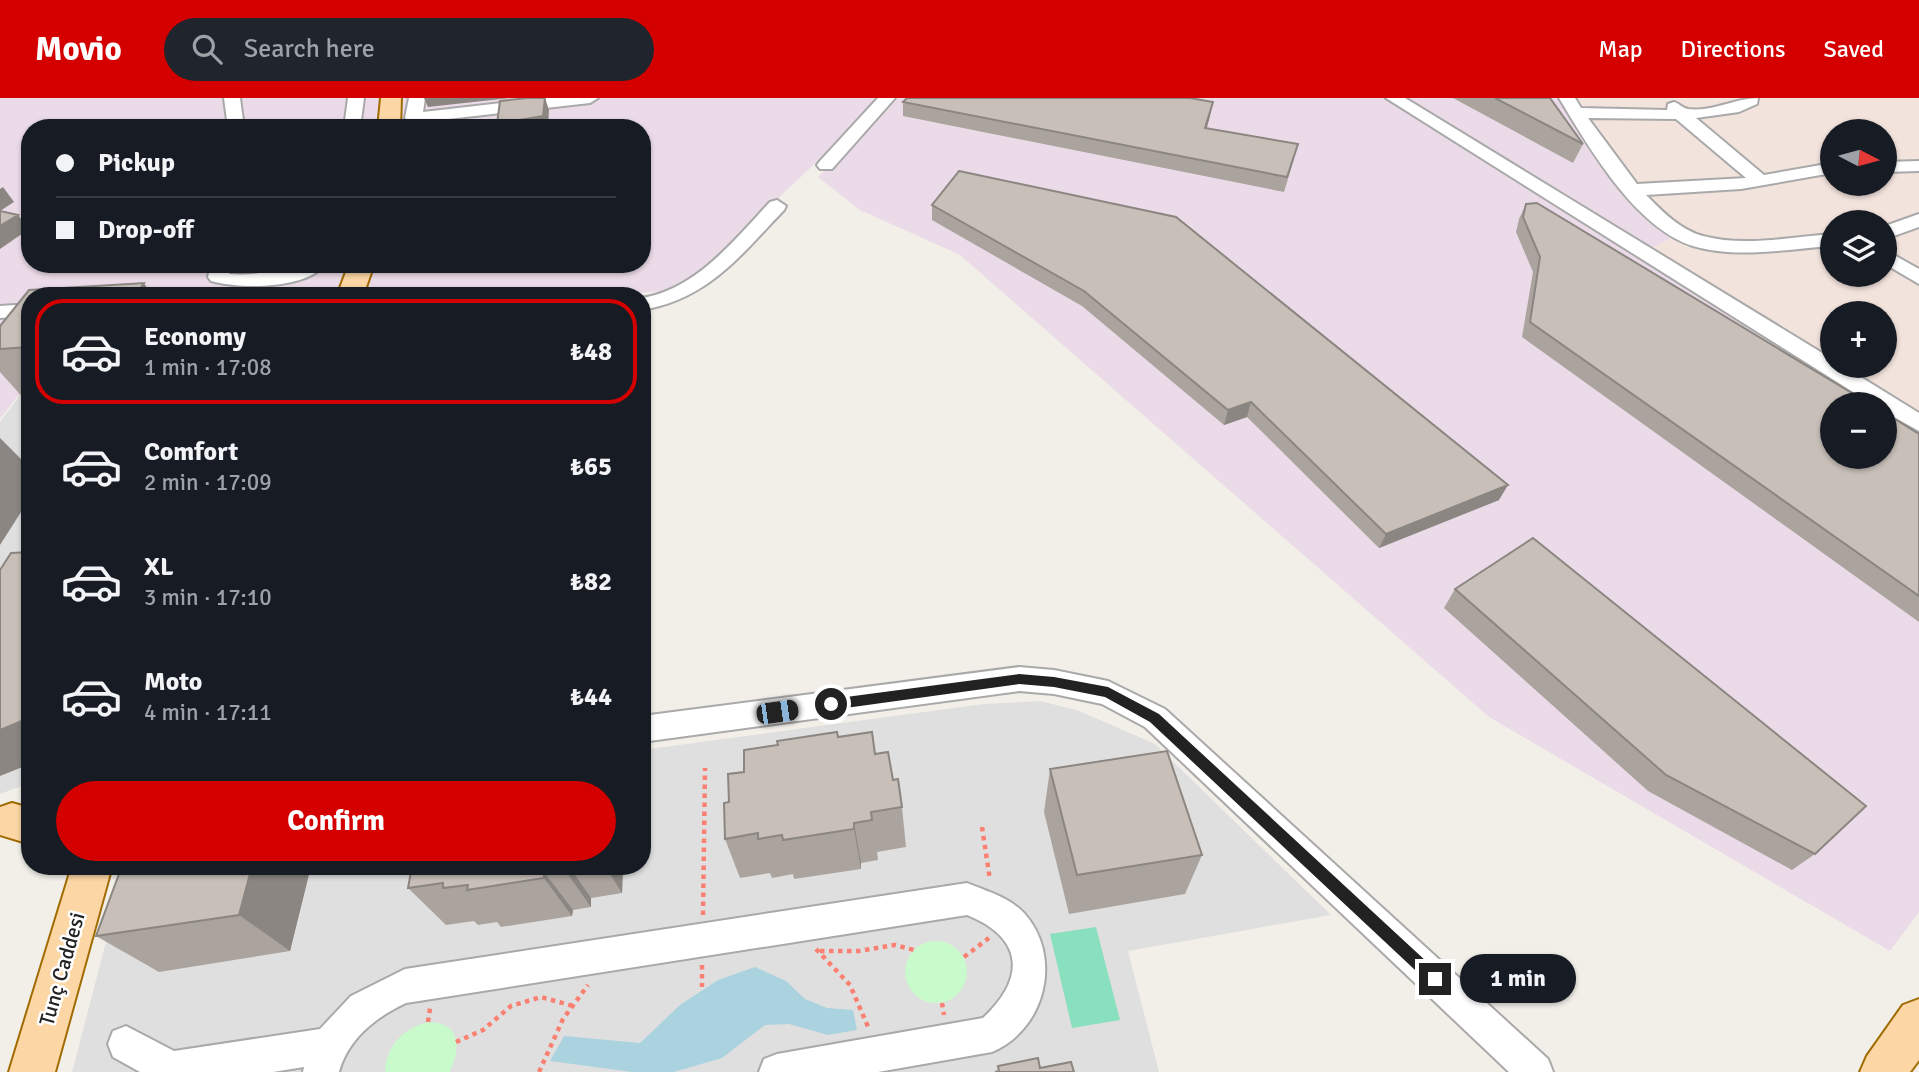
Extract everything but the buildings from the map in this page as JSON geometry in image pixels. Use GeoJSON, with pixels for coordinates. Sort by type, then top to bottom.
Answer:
{"type":"FeatureCollection","features":[{"type":"Feature","properties":{"kind":"main road"},"geometry":{"type":"LineString","coordinates":[[390,119],[391,98]]}},
{"type":"Feature","properties":{"kind":"main road","name":"Tunç Caddesi"},"geometry":{"type":"LineString","coordinates":[[32,1072],[89,875]]}},
{"type":"Feature","properties":{"kind":"main road"},"geometry":{"type":"LineString","coordinates":[[1883,1072],[1919,1021]]}},
{"type":"Feature","properties":{"kind":"street"},"geometry":{"type":"LineString","coordinates":[[232,98],[235,119]]}},
{"type":"Feature","properties":{"kind":"street"},"geometry":{"type":"LineString","coordinates":[[353,119],[356,98]]}},
{"type":"Feature","properties":{"kind":"street"},"geometry":{"type":"LineString","coordinates":[[1394,98],[1919,423]]}},
{"type":"Feature","properties":{"kind":"street"},"geometry":{"type":"LineString","coordinates":[[1669,98],[1679,114],[1760,181]]}},
{"type":"Feature","properties":{"kind":"street"},"geometry":{"type":"LineString","coordinates":[[1571,105],[1679,114],[1731,110],[1745,106],[1751,101],[1750,98]]}},
{"type":"Feature","properties":{"kind":"street"},"geometry":{"type":"LineString","coordinates":[[1571,105],[1631,190],[1677,233],[1698,241],[1734,245],[1820,241]]}},
{"type":"Feature","properties":{"kind":"street"},"geometry":{"type":"LineString","coordinates":[[1897,167],[1919,166]]}},
{"type":"Feature","properties":{"kind":"street"},"geometry":{"type":"LineString","coordinates":[[1631,190],[1713,187],[1820,168]]}},
{"type":"Feature","properties":{"kind":"street"},"geometry":{"type":"LineString","coordinates":[[1897,228],[1919,220]]}},
{"type":"Feature","properties":{"kind":"street"},"geometry":{"type":"LineString","coordinates":[[1897,264],[1919,278]]}},
{"type":"Feature","properties":{"kind":"street"},"geometry":{"type":"LineString","coordinates":[[220,280],[296,273]]}},
{"type":"Feature","properties":{"kind":"street"},"geometry":{"type":"LineString","coordinates":[[0,312],[21,311]]}},
{"type":"Feature","properties":{"kind":"street"},"geometry":{"type":"LineString","coordinates":[[651,728],[1019,679],[1054,682],[1108,693],[1155,718],[1535,1072]]}},
{"type":"Feature","properties":{"kind":"street"},"geometry":{"type":"LineString","coordinates":[[126,1044],[171,1070],[326,1058],[356,1013],[379,996],[405,986],[967,899],[994,908],[1007,917],[1021,934],[1029,955],[1030,978],[1024,1000],[1011,1020],[992,1034],[777,1072]]}},
{"type":"Feature","properties":{"kind":"lane"},"geometry":{"type":"LineString","coordinates":[[417,98],[413,118],[590,98]]}},
{"type":"Feature","properties":{"kind":"lane"},"geometry":{"type":"LineString","coordinates":[[826,165],[887,98]]}},
{"type":"Feature","properties":{"kind":"lane"},"geometry":{"type":"LineString","coordinates":[[651,302],[677,297],[696,286],[777,206]]}},
{"type":"Feature","properties":{"kind":"path"},"geometry":{"type":"LineString","coordinates":[[702,987],[705,768]]}},
{"type":"Feature","properties":{"kind":"path"},"geometry":{"type":"LineString","coordinates":[[787,926],[818,951],[850,985],[866,1019],[875,1055]]}},
{"type":"Feature","properties":{"kind":"path"},"geometry":{"type":"LineString","coordinates":[[818,951],[867,950],[885,944],[914,950]]}},
{"type":"Feature","properties":{"kind":"path"},"geometry":{"type":"LineString","coordinates":[[539,1072],[564,1019],[591,981],[622,952]]}},
{"type":"Feature","properties":{"kind":"path"},"geometry":{"type":"LineString","coordinates":[[456,1042],[483,1030],[511,1006],[541,998],[573,1006]]}},
{"type":"Feature","properties":{"kind":"shaded area"},"geometry":{"type":"Polygon","coordinates":[[[0,98],[885,98],[679,291],[651,292],[651,287],[21,287],[21,392],[0,419],[0,98]]]}},
{"type":"Feature","properties":{"kind":"shaded area"},"geometry":{"type":"Polygon","coordinates":[[[898,98],[1563,98],[1674,237],[1645,252],[1820,359],[1820,378],[1850,378],[1873,392],[1820,392],[1820,469],[1897,469],[1897,407],[1919,420],[1919,912],[1890,951],[1489,717],[960,255],[860,210],[818,177],[898,98]]]}},
{"type":"Feature","properties":{"kind":"shaded area"},"geometry":{"type":"Polygon","coordinates":[[[1563,98],[1919,98],[1919,420],[1897,407],[1897,392],[1873,392],[1850,378],[1897,378],[1897,301],[1820,301],[1820,360],[1644,252],[1674,237],[1563,98]]]}},
{"type":"Feature","properties":{"kind":"shaded area"},"geometry":{"type":"Polygon","coordinates":[[[21,394],[21,786],[0,794],[0,422],[21,394]]]}},
{"type":"Feature","properties":{"kind":"shaded area"},"geometry":{"type":"Polygon","coordinates":[[[1040,701],[1077,710],[1155,744],[1331,915],[1128,951],[1159,1072],[72,1072],[124,875],[651,875],[651,749],[984,704],[1040,701]]]}},
{"type":"Feature","properties":{"kind":"green space"},"geometry":{"type":"Polygon","coordinates":[[[1096,927],[1120,1020],[1072,1028],[1050,934],[1096,927]]]}},
{"type":"Feature","properties":{"kind":"green space"},"geometry":{"type":"Polygon","coordinates":[[[930,941],[942,941],[958,950],[965,960],[965,984],[958,994],[942,1003],[930,1003],[919,998],[910,989],[905,978],[905,966],[910,955],[919,946],[930,941]]]}},
{"type":"Feature","properties":{"kind":"green space"},"geometry":{"type":"Polygon","coordinates":[[[428,1022],[447,1027],[456,1038],[456,1053],[450,1072],[385,1072],[389,1054],[398,1040],[411,1029],[428,1022]]]}},
{"type":"Feature","properties":{"kind":"water"},"geometry":{"type":"Polygon","coordinates":[[[755,967],[786,981],[805,999],[827,1008],[853,1010],[857,1030],[828,1035],[789,1024],[765,1025],[722,1058],[674,1072],[632,1072],[550,1061],[564,1036],[640,1043],[680,1005],[718,980],[755,967]]]}},
{"type":"Feature","properties":{"kind":"route"},"geometry":{"type":"LineString","coordinates":[[831,704],[1019,679],[1054,682],[1108,693],[1155,718],[1435,979]]}}]}
